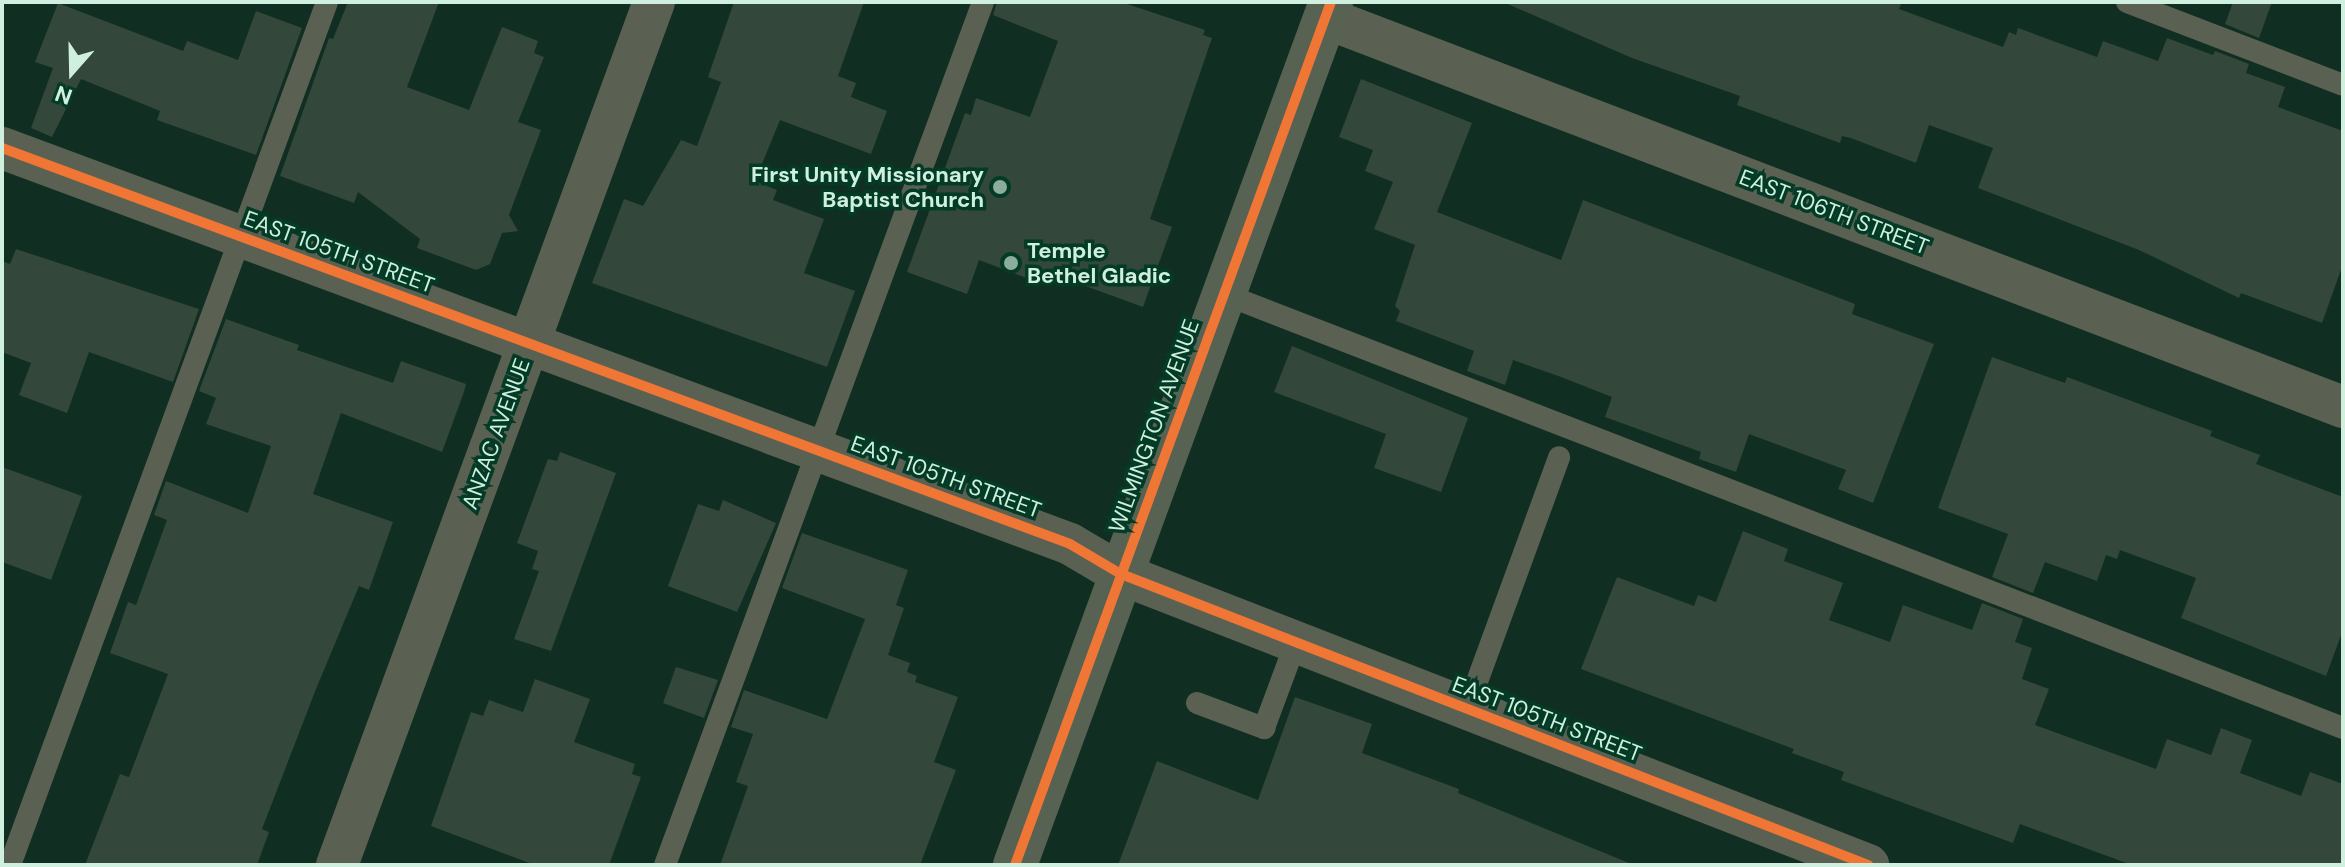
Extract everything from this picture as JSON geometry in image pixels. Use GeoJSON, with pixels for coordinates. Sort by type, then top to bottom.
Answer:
{"type":"FeatureCollection","features":[{"type":"Feature","properties":{"kind":"main road","name":"WILMINGTON AVENUE"},"geometry":{"type":"LineString","coordinates":[[1027,861],[1121,574],[1328,10]]}},
{"type":"Feature","properties":{"kind":"street","name":"ANZAC AVENUE"},"geometry":{"type":"LineString","coordinates":[[337,865],[654,2]]}},
{"type":"Feature","properties":{"kind":"street","name":"EAST 106TH STREET"},"geometry":{"type":"LineString","coordinates":[[1328,10],[2343,407]]}},
{"type":"Feature","properties":{"kind":"street","name":"EAST 105TH STREET"},"geometry":{"type":"LineString","coordinates":[[2,148],[1070,544],[1121,574],[1868,865]]}},
{"type":"Feature","properties":{"kind":"lane"},"geometry":{"type":"LineString","coordinates":[[10,865],[327,2]]}},
{"type":"Feature","properties":{"kind":"lane"},"geometry":{"type":"LineString","coordinates":[[665,865],[983,2]]}},
{"type":"Feature","properties":{"kind":"lane"},"geometry":{"type":"LineString","coordinates":[[2127,2],[2343,85]]}},
{"type":"Feature","properties":{"kind":"lane"},"geometry":{"type":"LineString","coordinates":[[1224,294],[2343,728]]}},
{"type":"Feature","properties":{"kind":"lane"},"geometry":{"type":"LineString","coordinates":[[1467,709],[1559,457]]}},
{"type":"Feature","properties":{"kind":"lane"},"geometry":{"type":"LineString","coordinates":[[1197,703],[1264,728],[1296,642]]}},
{"type":"Feature","properties":{"kind":"building"},"geometry":{"type":"Polygon","coordinates":[[[348,2],[439,2],[407,87],[469,110],[502,27],[538,41],[534,53],[544,57],[518,122],[541,130],[509,215],[518,231],[502,233],[490,264],[476,270],[417,248],[420,239],[358,192],[354,203],[280,176],[329,38],[333,39],[348,2]]]}},
{"type":"Feature","properties":{"kind":"building"},"geometry":{"type":"Polygon","coordinates":[[[734,2],[864,2],[838,76],[856,83],[851,97],[887,111],[871,154],[780,120],[755,181],[777,190],[773,200],[824,219],[804,273],[855,291],[827,367],[592,283],[624,199],[643,206],[681,140],[697,146],[721,82],[708,77],[734,2]]]}},
{"type":"Feature","properties":{"kind":"building"},"geometry":{"type":"Polygon","coordinates":[[[997,2],[1121,2],[1205,30],[1203,35],[1212,38],[1150,219],[1172,227],[1143,307],[1047,272],[1042,284],[979,260],[967,294],[907,272],[965,113],[971,115],[976,98],[1030,117],[1058,41],[993,15],[997,2]]]}},
{"type":"Feature","properties":{"kind":"building"},"geometry":{"type":"Polygon","coordinates":[[[1503,2],[1902,2],[1899,9],[2003,47],[2009,32],[2016,35],[2018,28],[2097,57],[2103,41],[2158,61],[2167,38],[2213,55],[2215,51],[2249,64],[2246,73],[2285,87],[2278,107],[2343,131],[2343,264],[2322,323],[2241,293],[2239,298],[2139,250],[1978,188],[1993,148],[1929,125],[1916,163],[1851,138],[1842,136],[1840,143],[1737,105],[1740,96],[1632,58],[1503,2]]]}},
{"type":"Feature","properties":{"kind":"building"},"geometry":{"type":"Polygon","coordinates":[[[2233,2],[2272,2],[2259,38],[2225,24],[2233,2]]]}},
{"type":"Feature","properties":{"kind":"building"},"geometry":{"type":"Polygon","coordinates":[[[58,3],[183,51],[187,41],[238,60],[256,11],[302,28],[256,155],[157,120],[160,111],[81,79],[52,137],[31,128],[53,68],[35,62],[58,3]]]}},
{"type":"Feature","properties":{"kind":"building"},"geometry":{"type":"Polygon","coordinates":[[[1361,79],[1472,123],[1437,212],[1561,260],[1583,200],[1855,304],[1852,314],[1934,344],[1873,503],[1838,489],[1846,470],[1749,434],[1736,472],[1699,459],[1701,452],[1605,417],[1612,397],[1561,377],[1513,360],[1505,385],[1467,371],[1474,351],[1396,321],[1400,311],[1395,306],[1415,245],[1374,229],[1393,182],[1365,171],[1373,150],[1339,137],[1361,79]]]}},
{"type":"Feature","properties":{"kind":"building"},"geometry":{"type":"Polygon","coordinates":[[[16,249],[199,309],[173,382],[89,352],[67,413],[19,395],[31,363],[2,352],[2,261],[10,264],[16,249]]]}},
{"type":"Feature","properties":{"kind":"building"},"geometry":{"type":"Polygon","coordinates":[[[226,319],[299,345],[297,350],[393,383],[401,361],[466,384],[464,392],[442,452],[341,413],[313,494],[393,522],[369,590],[359,586],[316,689],[262,829],[269,832],[257,865],[85,865],[120,774],[129,777],[168,674],[110,653],[128,602],[136,605],[167,520],[154,515],[166,481],[248,513],[271,446],[206,424],[216,398],[199,391],[226,319]]]}},
{"type":"Feature","properties":{"kind":"building"},"geometry":{"type":"Polygon","coordinates":[[[1292,346],[1468,418],[1441,492],[1374,468],[1386,434],[1274,392],[1292,346]]]}},
{"type":"Feature","properties":{"kind":"building"},"geometry":{"type":"Polygon","coordinates":[[[1992,357],[2065,383],[2067,377],[2212,431],[2210,436],[2260,455],[2256,464],[2343,497],[2343,630],[2326,676],[2181,618],[2196,578],[2120,550],[2117,559],[2106,555],[2097,581],[2045,562],[2033,593],[1992,577],[2008,534],[1938,508],[1992,357]]]}},
{"type":"Feature","properties":{"kind":"building"},"geometry":{"type":"Polygon","coordinates":[[[560,452],[616,473],[551,651],[514,639],[539,571],[532,569],[538,551],[517,543],[548,459],[557,461],[560,452]]]}},
{"type":"Feature","properties":{"kind":"building"},"geometry":{"type":"Polygon","coordinates":[[[2,467],[82,496],[51,580],[2,562],[2,467]]]}},
{"type":"Feature","properties":{"kind":"building"},"geometry":{"type":"Polygon","coordinates":[[[723,500],[776,523],[737,612],[668,586],[698,504],[719,511],[723,500]]]}},
{"type":"Feature","properties":{"kind":"building"},"geometry":{"type":"Polygon","coordinates":[[[1743,531],[1788,549],[1784,561],[1843,583],[1829,620],[1890,642],[1903,605],[1972,630],[1982,603],[2023,619],[2015,642],[2032,648],[2022,679],[2049,689],[2035,725],[2156,769],[2167,739],[2211,755],[2221,728],[2252,740],[2240,773],[2301,796],[2310,772],[2343,784],[2343,865],[2132,865],[2020,824],[2013,843],[1841,780],[1844,772],[1792,753],[1794,749],[1581,669],[1617,577],[1694,606],[1698,595],[1716,602],[1743,531]]]}},
{"type":"Feature","properties":{"kind":"building"},"geometry":{"type":"Polygon","coordinates":[[[802,533],[908,570],[896,605],[904,608],[888,655],[910,663],[907,672],[917,676],[915,682],[958,697],[934,762],[956,770],[920,865],[720,865],[748,786],[736,782],[753,734],[731,727],[744,690],[827,719],[865,619],[782,588],[802,533]]]}},
{"type":"Feature","properties":{"kind":"building"},"geometry":{"type":"Polygon","coordinates":[[[676,667],[718,680],[704,718],[663,703],[676,667]]]}},
{"type":"Feature","properties":{"kind":"building"},"geometry":{"type":"Polygon","coordinates":[[[535,679],[590,699],[574,742],[635,764],[632,774],[641,777],[609,865],[535,865],[431,826],[471,712],[483,716],[489,700],[523,712],[535,679]]]}},
{"type":"Feature","properties":{"kind":"building"},"geometry":{"type":"Polygon","coordinates":[[[1295,697],[1372,724],[1362,753],[1459,789],[1458,793],[1634,865],[1118,865],[1157,761],[1258,800],[1295,697]]]}},
{"type":"Feature","properties":{"kind":"cycle path"},"geometry":{"type":"LineString","coordinates":[[1015,865],[1331,2]]}},
{"type":"Feature","properties":{"kind":"cycle path"},"geometry":{"type":"LineString","coordinates":[[2,148],[1070,544],[1121,574],[1868,865]]}},
{"type":"Feature","properties":{"kind":"place","name":"First Unity Missionary Baptist Church"},"geometry":{"type":"Point","coordinates":[1000,187]}},
{"type":"Feature","properties":{"kind":"place","name":"Temple Bethel Gladic"},"geometry":{"type":"Point","coordinates":[1011,263]}}]}
